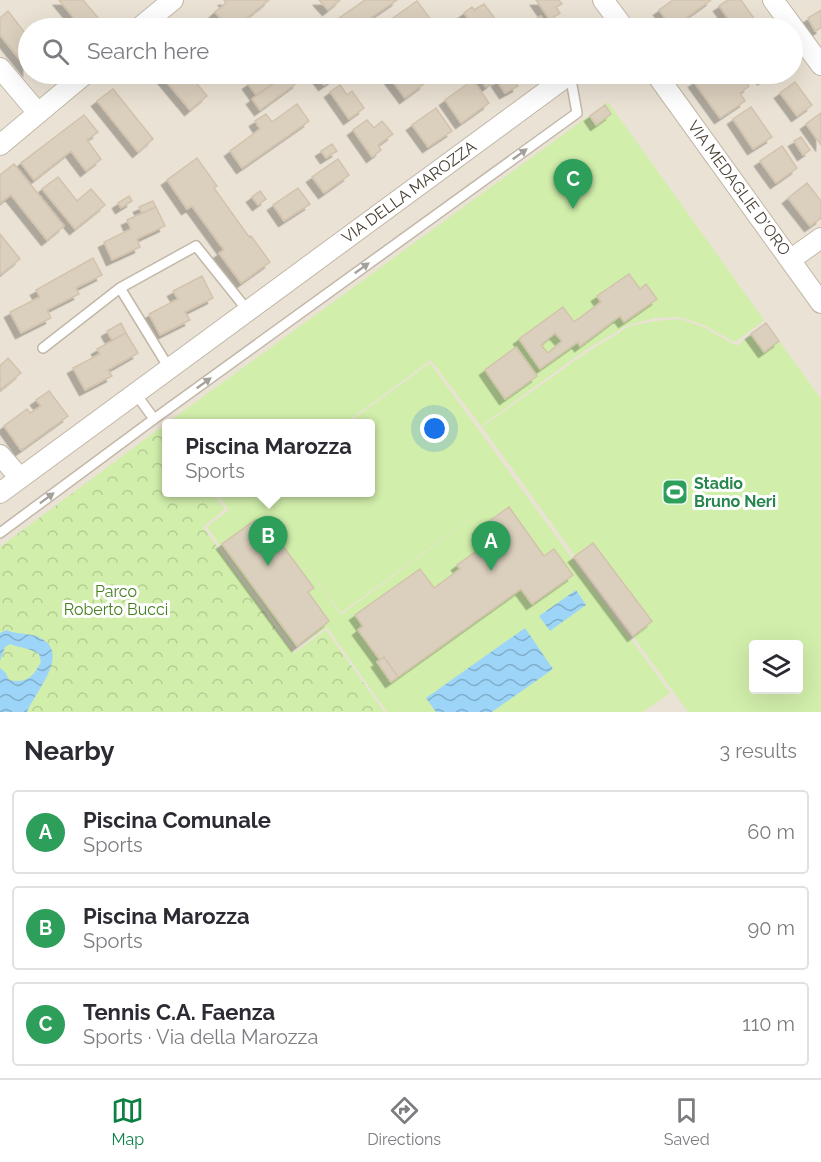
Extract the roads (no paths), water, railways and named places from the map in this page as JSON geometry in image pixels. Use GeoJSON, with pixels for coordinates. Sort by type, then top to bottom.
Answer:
{"type":"FeatureCollection","features":[{"type":"Feature","properties":{"kind":"street"},"geometry":{"type":"LineString","coordinates":[[151,18],[173,0]]}},
{"type":"Feature","properties":{"kind":"street"},"geometry":{"type":"LineString","coordinates":[[773,0],[786,18]]}},
{"type":"Feature","properties":{"kind":"street"},"geometry":{"type":"LineString","coordinates":[[612,3],[619,18]]}},
{"type":"Feature","properties":{"kind":"street"},"geometry":{"type":"LineString","coordinates":[[803,41],[821,65]]}},
{"type":"Feature","properties":{"kind":"street"},"geometry":{"type":"LineString","coordinates":[[0,68],[38,113]]}},
{"type":"Feature","properties":{"kind":"street"},"geometry":{"type":"LineString","coordinates":[[0,145],[73,84]]}},
{"type":"Feature","properties":{"kind":"street","name":"VIA DELLA MAROZZA"},"geometry":{"type":"LineString","coordinates":[[0,493],[556,84]]}},
{"type":"Feature","properties":{"kind":"street","name":"VIA MEDAGLIE D'ORO"},"geometry":{"type":"LineString","coordinates":[[663,84],[821,303]]}},
{"type":"Feature","properties":{"kind":"street"},"geometry":{"type":"LineString","coordinates":[[790,260],[821,238]]}},
{"type":"Feature","properties":{"kind":"street"},"geometry":{"type":"LineString","coordinates":[[0,455],[20,478]]}},
{"type":"Feature","properties":{"kind":"lane"},"geometry":{"type":"LineString","coordinates":[[0,533],[577,113],[572,84]]}},
{"type":"Feature","properties":{"kind":"lane"},"geometry":{"type":"LineString","coordinates":[[43,348],[120,288],[196,246],[248,310]]}},
{"type":"Feature","properties":{"kind":"lane"},"geometry":{"type":"LineString","coordinates":[[120,288],[169,368]]}},
{"type":"Feature","properties":{"kind":"lane"},"geometry":{"type":"LineString","coordinates":[[136,394],[154,419]]}},
{"type":"Feature","properties":{"kind":"water"},"geometry":{"type":"Polygon","coordinates":[[[576,590],[586,605],[550,631],[539,616],[576,590]]]}},
{"type":"Feature","properties":{"kind":"water"},"geometry":{"type":"Polygon","coordinates":[[[525,628],[553,669],[492,712],[436,712],[426,698],[525,628]]]}},
{"type":"Feature","properties":{"kind":"water"},"geometry":{"type":"Polygon","coordinates":[[[6,630],[42,639],[50,646],[53,654],[48,674],[27,712],[0,712],[0,668],[9,680],[20,681],[32,675],[41,662],[36,652],[10,644],[5,647],[0,661],[0,633],[6,630]]]}},
{"type":"Feature","properties":{"kind":"place","name":"Tennis C.A. Faenza"},"geometry":{"type":"Point","coordinates":[573,209]}},
{"type":"Feature","properties":{"kind":"place","name":"Stadio Bruno Neri"},"geometry":{"type":"Point","coordinates":[675,492]}},
{"type":"Feature","properties":{"kind":"place","name":"Piscina Marozza"},"geometry":{"type":"Point","coordinates":[268,566]}},
{"type":"Feature","properties":{"kind":"place","name":"Piscina Comunale"},"geometry":{"type":"Point","coordinates":[491,571]}},
{"type":"Feature","properties":{"kind":"park label","name":"Parco Roberto Bucci"},"geometry":{"type":"Point","coordinates":[116,600]}}]}
